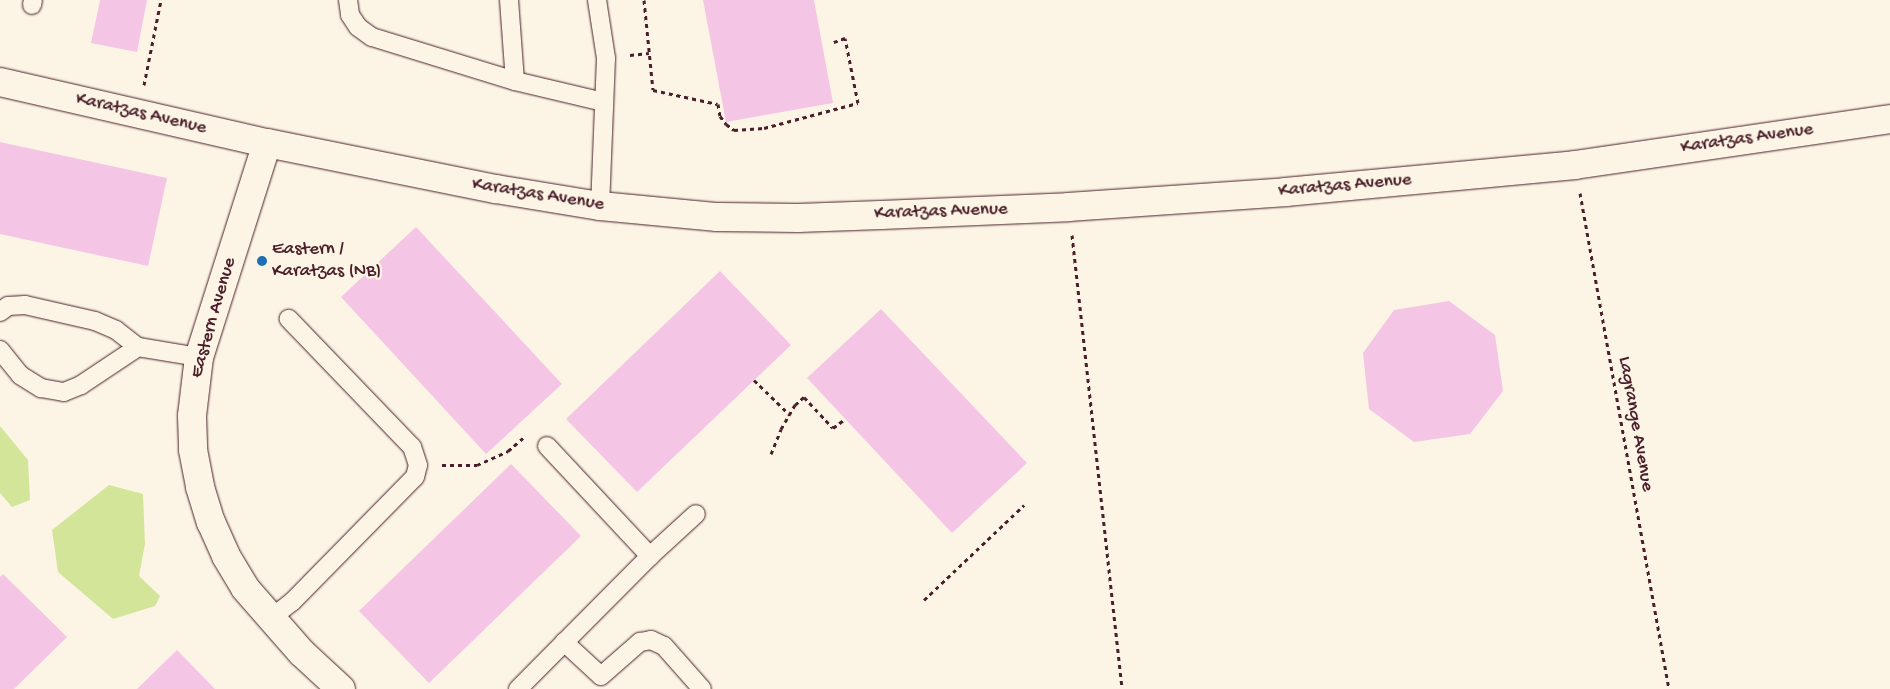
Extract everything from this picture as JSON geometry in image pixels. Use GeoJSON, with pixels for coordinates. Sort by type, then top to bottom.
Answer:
{"type":"FeatureCollection","features":[{"type":"Feature","properties":{"kind":"street","name":"Karatzas Avenue"},"geometry":{"type":"LineString","coordinates":[[0,82],[266,143],[496,189],[600,206],[717,216],[798,218],[1068,207],[1286,192],[1575,165],[1890,118]]}},
{"type":"Feature","properties":{"kind":"street","name":"Eastern Avenue"},"geometry":{"type":"LineString","coordinates":[[266,143],[199,357],[192,416],[193,450],[200,487],[211,522],[226,556],[245,588],[270,619],[302,653],[342,689]]}},
{"type":"Feature","properties":{"kind":"lane"},"geometry":{"type":"LineString","coordinates":[[348,0],[350,15],[358,27],[372,38],[515,80],[604,102]]}},
{"type":"Feature","properties":{"kind":"lane"},"geometry":{"type":"LineString","coordinates":[[509,0],[515,80]]}},
{"type":"Feature","properties":{"kind":"lane"},"geometry":{"type":"LineString","coordinates":[[597,0],[606,58],[600,206]]}},
{"type":"Feature","properties":{"kind":"lane"},"geometry":{"type":"LineString","coordinates":[[0,312],[8,306],[25,305],[95,321],[116,330],[138,347],[199,357]]}},
{"type":"Feature","properties":{"kind":"lane"},"geometry":{"type":"LineString","coordinates":[[270,619],[292,602],[415,477],[418,465],[412,448],[289,319]]}},
{"type":"Feature","properties":{"kind":"lane"},"geometry":{"type":"LineString","coordinates":[[0,350],[20,375],[40,388],[64,392],[81,385],[138,347]]}},
{"type":"Feature","properties":{"kind":"lane"},"geometry":{"type":"LineString","coordinates":[[547,446],[650,556]]}},
{"type":"Feature","properties":{"kind":"lane"},"geometry":{"type":"LineString","coordinates":[[518,689],[650,556],[696,514]]}},
{"type":"Feature","properties":{"kind":"lane"},"geometry":{"type":"LineString","coordinates":[[564,642],[600,682],[640,642],[652,640],[664,646],[702,689]]}},
{"type":"Feature","properties":{"kind":"path"},"geometry":{"type":"LineString","coordinates":[[143,91],[161,0]]}},
{"type":"Feature","properties":{"kind":"path"},"geometry":{"type":"LineString","coordinates":[[644,0],[653,90],[718,104],[720,116],[734,130],[764,128],[858,103],[845,38],[834,42]]}},
{"type":"Feature","properties":{"kind":"path","name":"Lagrange Avenue"},"geometry":{"type":"LineString","coordinates":[[1575,165],[1669,689]]}},
{"type":"Feature","properties":{"kind":"path"},"geometry":{"type":"LineString","coordinates":[[1068,207],[1122,689]]}},
{"type":"Feature","properties":{"kind":"path"},"geometry":{"type":"LineString","coordinates":[[754,380],[790,415]]}},
{"type":"Feature","properties":{"kind":"path"},"geometry":{"type":"LineString","coordinates":[[770,454],[795,405],[804,397],[833,428],[845,419]]}},
{"type":"Feature","properties":{"kind":"path"},"geometry":{"type":"LineString","coordinates":[[418,465],[477,465],[508,451],[524,438],[534,435],[547,446]]}},
{"type":"Feature","properties":{"kind":"path"},"geometry":{"type":"LineString","coordinates":[[924,600],[1024,505]]}},
{"type":"Feature","properties":{"kind":"green space"},"geometry":{"type":"Polygon","coordinates":[[[0,426],[28,460],[30,500],[12,507],[0,493],[0,426]]]}},
{"type":"Feature","properties":{"kind":"green space"},"geometry":{"type":"Polygon","coordinates":[[[109,485],[143,494],[145,544],[139,576],[160,596],[155,606],[113,619],[58,572],[52,530],[109,485]]]}},
{"type":"Feature","properties":{"kind":"building"},"geometry":{"type":"Polygon","coordinates":[[[100,0],[147,0],[137,52],[91,43],[100,0]]]}},
{"type":"Feature","properties":{"kind":"building"},"geometry":{"type":"Polygon","coordinates":[[[703,0],[814,0],[833,103],[726,122],[703,0]]]}},
{"type":"Feature","properties":{"kind":"building"},"geometry":{"type":"Polygon","coordinates":[[[0,142],[167,178],[148,266],[0,234],[0,142]]]}},
{"type":"Feature","properties":{"kind":"building"},"geometry":{"type":"Polygon","coordinates":[[[416,227],[562,384],[486,454],[341,297],[416,227]]]}},
{"type":"Feature","properties":{"kind":"building"},"geometry":{"type":"Polygon","coordinates":[[[720,271],[791,345],[637,492],[566,419],[720,271]]]}},
{"type":"Feature","properties":{"kind":"building"},"geometry":{"type":"Polygon","coordinates":[[[1449,301],[1495,335],[1503,391],[1470,434],[1414,442],[1369,409],[1363,353],[1394,310],[1449,301]]]}},
{"type":"Feature","properties":{"kind":"building"},"geometry":{"type":"Polygon","coordinates":[[[881,309],[1027,463],[952,533],[807,378],[881,309]]]}},
{"type":"Feature","properties":{"kind":"building"},"geometry":{"type":"Polygon","coordinates":[[[511,464],[581,536],[429,683],[359,611],[511,464]]]}},
{"type":"Feature","properties":{"kind":"building"},"geometry":{"type":"Polygon","coordinates":[[[3,574],[67,637],[14,689],[0,689],[0,577],[3,574]]]}},
{"type":"Feature","properties":{"kind":"building"},"geometry":{"type":"Polygon","coordinates":[[[177,650],[215,689],[137,689],[177,650]]]}},
{"type":"Feature","properties":{"kind":"place","name":"Eastern / Karatzas (NB)"},"geometry":{"type":"Point","coordinates":[262,261]}}]}
